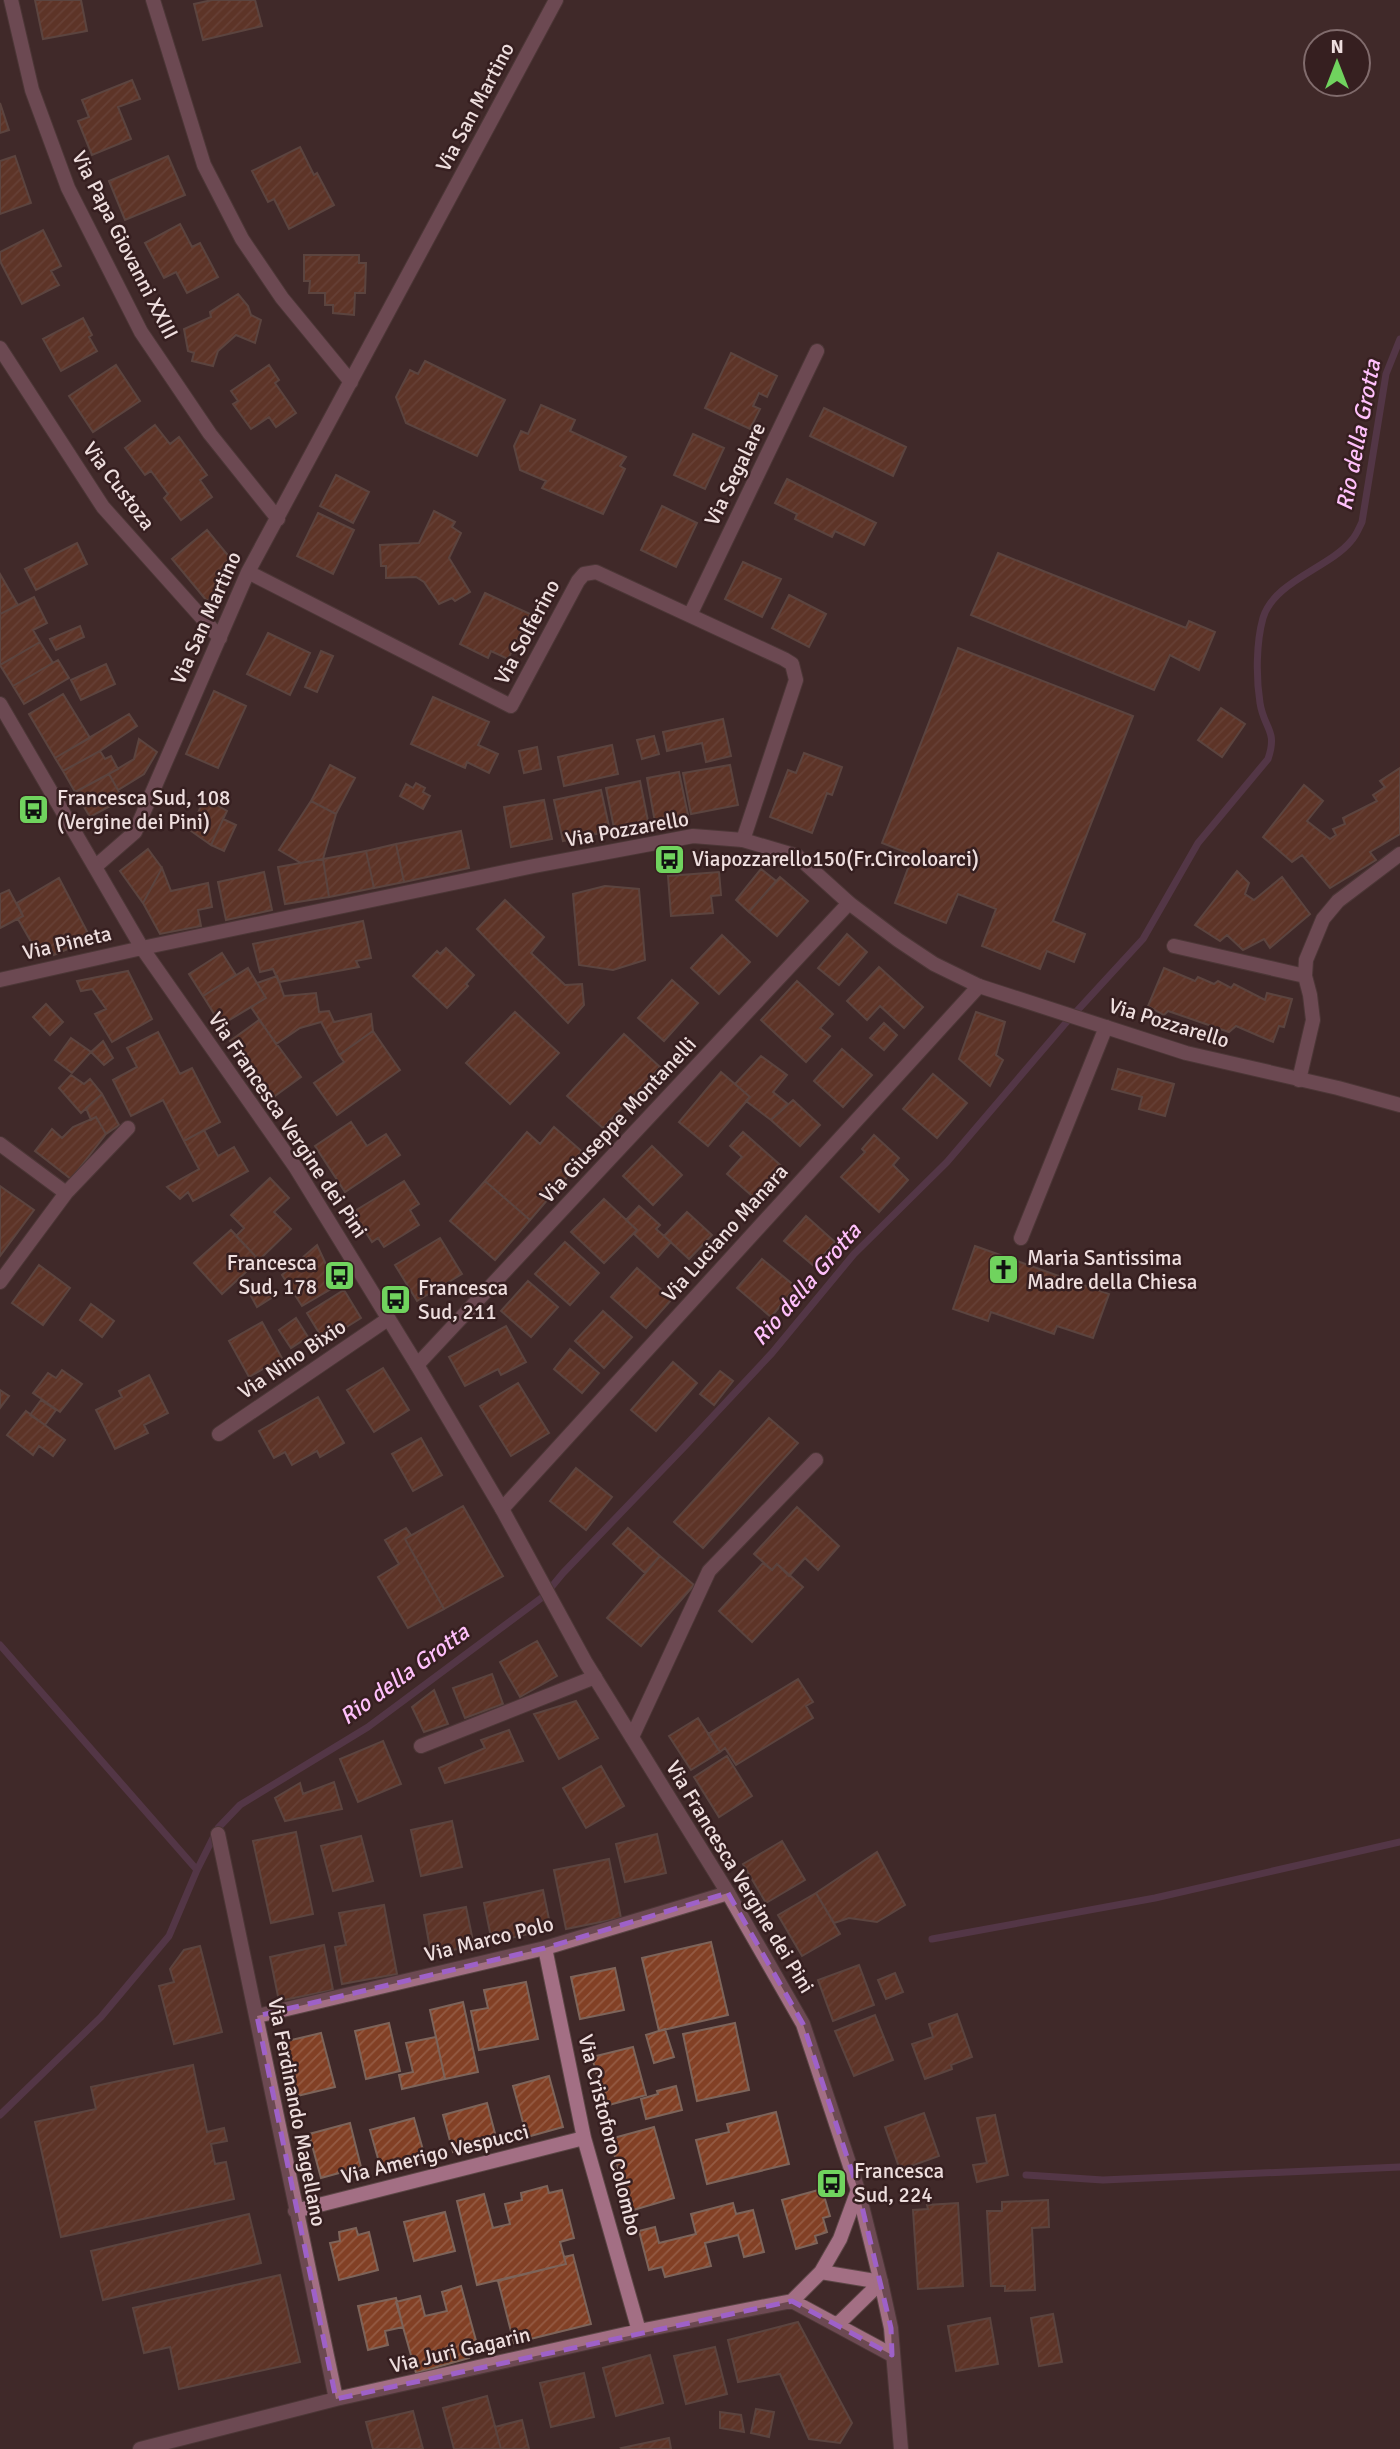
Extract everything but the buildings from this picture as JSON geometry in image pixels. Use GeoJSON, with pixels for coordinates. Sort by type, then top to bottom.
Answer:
{"type":"FeatureCollection","features":[{"type":"Feature","properties":{"kind":"street","name":"Via Papa Giovanni XXIII"},"geometry":{"type":"LineString","coordinates":[[11,0],[32,90],[68,188],[129,308],[141,331],[210,434],[278,519]]}},
{"type":"Feature","properties":{"kind":"street"},"geometry":{"type":"LineString","coordinates":[[153,0],[204,165],[242,239],[282,298],[351,382]]}},
{"type":"Feature","properties":{"kind":"street","name":"Via San Martino"},"geometry":{"type":"LineString","coordinates":[[96,866],[135,832],[248,572],[556,0]]}},
{"type":"Feature","properties":{"kind":"street","name":"Via Custoza"},"geometry":{"type":"LineString","coordinates":[[0,348],[103,507],[220,638]]}},
{"type":"Feature","properties":{"kind":"street","name":"Via Segalare"},"geometry":{"type":"LineString","coordinates":[[690,615],[817,351]]}},
{"type":"Feature","properties":{"kind":"street","name":"Via Solferino"},"geometry":{"type":"LineString","coordinates":[[248,572],[511,706],[584,574],[596,572],[784,659],[792,664],[796,680],[743,840]]}},
{"type":"Feature","properties":{"kind":"street","name":"Via Francesca Vergine dei Pini"},"geometry":{"type":"LineString","coordinates":[[0,704],[142,948],[296,1168],[417,1365],[502,1509],[595,1677],[728,1893],[803,2024],[858,2190],[881,2282],[891,2328],[901,2449]]}},
{"type":"Feature","properties":{"kind":"street","name":"Via Pozzarello"},"geometry":{"type":"LineString","coordinates":[[142,948],[534,866],[693,836],[743,840],[797,856],[849,903],[934,964],[979,986],[1186,1053],[1400,1105]]}},
{"type":"Feature","properties":{"kind":"street"},"geometry":{"type":"LineString","coordinates":[[1299,1080],[1313,1020],[1305,976],[1306,960],[1323,919],[1338,901],[1400,855]]}},
{"type":"Feature","properties":{"kind":"street","name":"Via Giuseppe Montanelli"},"geometry":{"type":"LineString","coordinates":[[417,1365],[849,903]]}},
{"type":"Feature","properties":{"kind":"street"},"geometry":{"type":"LineString","coordinates":[[1174,946],[1305,976]]}},
{"type":"Feature","properties":{"kind":"street","name":"Via Pineta"},"geometry":{"type":"LineString","coordinates":[[0,980],[142,948]]}},
{"type":"Feature","properties":{"kind":"street","name":"Via Luciano Manara"},"geometry":{"type":"LineString","coordinates":[[502,1509],[979,986]]}},
{"type":"Feature","properties":{"kind":"street"},"geometry":{"type":"LineString","coordinates":[[1021,1238],[1099,1025]]}},
{"type":"Feature","properties":{"kind":"street"},"geometry":{"type":"LineString","coordinates":[[0,1282],[66,1193],[128,1128]]}},
{"type":"Feature","properties":{"kind":"street"},"geometry":{"type":"LineString","coordinates":[[0,1144],[66,1193]]}},
{"type":"Feature","properties":{"kind":"street","name":"Via Nino Bixio"},"geometry":{"type":"LineString","coordinates":[[219,1434],[388,1319]]}},
{"type":"Feature","properties":{"kind":"street"},"geometry":{"type":"LineString","coordinates":[[632,1737],[709,1571],[816,1460]]}},
{"type":"Feature","properties":{"kind":"street"},"geometry":{"type":"LineString","coordinates":[[421,1746],[595,1677]]}},
{"type":"Feature","properties":{"kind":"street","name":"Via Ferdinando Magellano"},"geometry":{"type":"LineString","coordinates":[[218,1833],[336,2399]]}},
{"type":"Feature","properties":{"kind":"street","name":"Via Marco Polo"},"geometry":{"type":"LineString","coordinates":[[257,2017],[545,1948],[728,1893]]}},
{"type":"Feature","properties":{"kind":"street","name":"Via Cristoforo Colombo"},"geometry":{"type":"LineString","coordinates":[[545,1948],[584,2138],[639,2331]]}},
{"type":"Feature","properties":{"kind":"street","name":"Via Amerigo Vespucci"},"geometry":{"type":"LineString","coordinates":[[295,2211],[584,2138]]}},
{"type":"Feature","properties":{"kind":"street"},"geometry":{"type":"LineString","coordinates":[[858,2190],[840,2239],[821,2272],[792,2301],[892,2355]]}},
{"type":"Feature","properties":{"kind":"street"},"geometry":{"type":"LineString","coordinates":[[821,2272],[881,2282]]}},
{"type":"Feature","properties":{"kind":"street"},"geometry":{"type":"LineString","coordinates":[[836,2325],[881,2282]]}},
{"type":"Feature","properties":{"kind":"street","name":"Via Juri Gagarin"},"geometry":{"type":"LineString","coordinates":[[140,2449],[336,2399],[639,2331],[792,2301]]}},
{"type":"Feature","properties":{"kind":"highlighted area"},"geometry":{"type":"Polygon","coordinates":[[[728,1893],[803,2024],[858,2190],[891,2328],[892,2355],[792,2301],[336,2399],[257,2016],[545,1948],[728,1893]]]}},
{"type":"Feature","properties":{"kind":"waterway","name":"Rio della Grotta"},"geometry":{"type":"LineString","coordinates":[[0,2115],[101,2017],[169,1936],[218,1828],[240,1805],[368,1727],[544,1596],[772,1353],[854,1254],[947,1162],[1064,1025],[1143,939],[1198,843],[1268,759],[1272,742],[1260,703],[1257,672],[1263,618],[1278,594],[1341,551],[1359,529],[1386,374],[1400,339]]}},
{"type":"Feature","properties":{"kind":"waterway"},"geometry":{"type":"LineString","coordinates":[[0,1645],[197,1870]]}},
{"type":"Feature","properties":{"kind":"waterway"},"geometry":{"type":"LineString","coordinates":[[932,1939],[1155,1898],[1400,1842]]}},
{"type":"Feature","properties":{"kind":"waterway"},"geometry":{"type":"LineString","coordinates":[[1026,2175],[1103,2180],[1400,2167]]}},
{"type":"Feature","properties":{"kind":"place","name":"Francesca Sud, 108 (Vergine dei Pini)"},"geometry":{"type":"Point","coordinates":[34,810]}},
{"type":"Feature","properties":{"kind":"place","name":"Viapozzarello150(Fr.Circoloarci)"},"geometry":{"type":"Point","coordinates":[669,859]}},
{"type":"Feature","properties":{"kind":"place","name":"Maria Santissima Madre della Chiesa"},"geometry":{"type":"Point","coordinates":[1004,1270]}},
{"type":"Feature","properties":{"kind":"place","name":"Francesca Sud, 178"},"geometry":{"type":"Point","coordinates":[340,1275]}},
{"type":"Feature","properties":{"kind":"place","name":"Francesca Sud, 211"},"geometry":{"type":"Point","coordinates":[395,1300]}},
{"type":"Feature","properties":{"kind":"place","name":"Francesca Sud, 224"},"geometry":{"type":"Point","coordinates":[831,2183]}}]}
